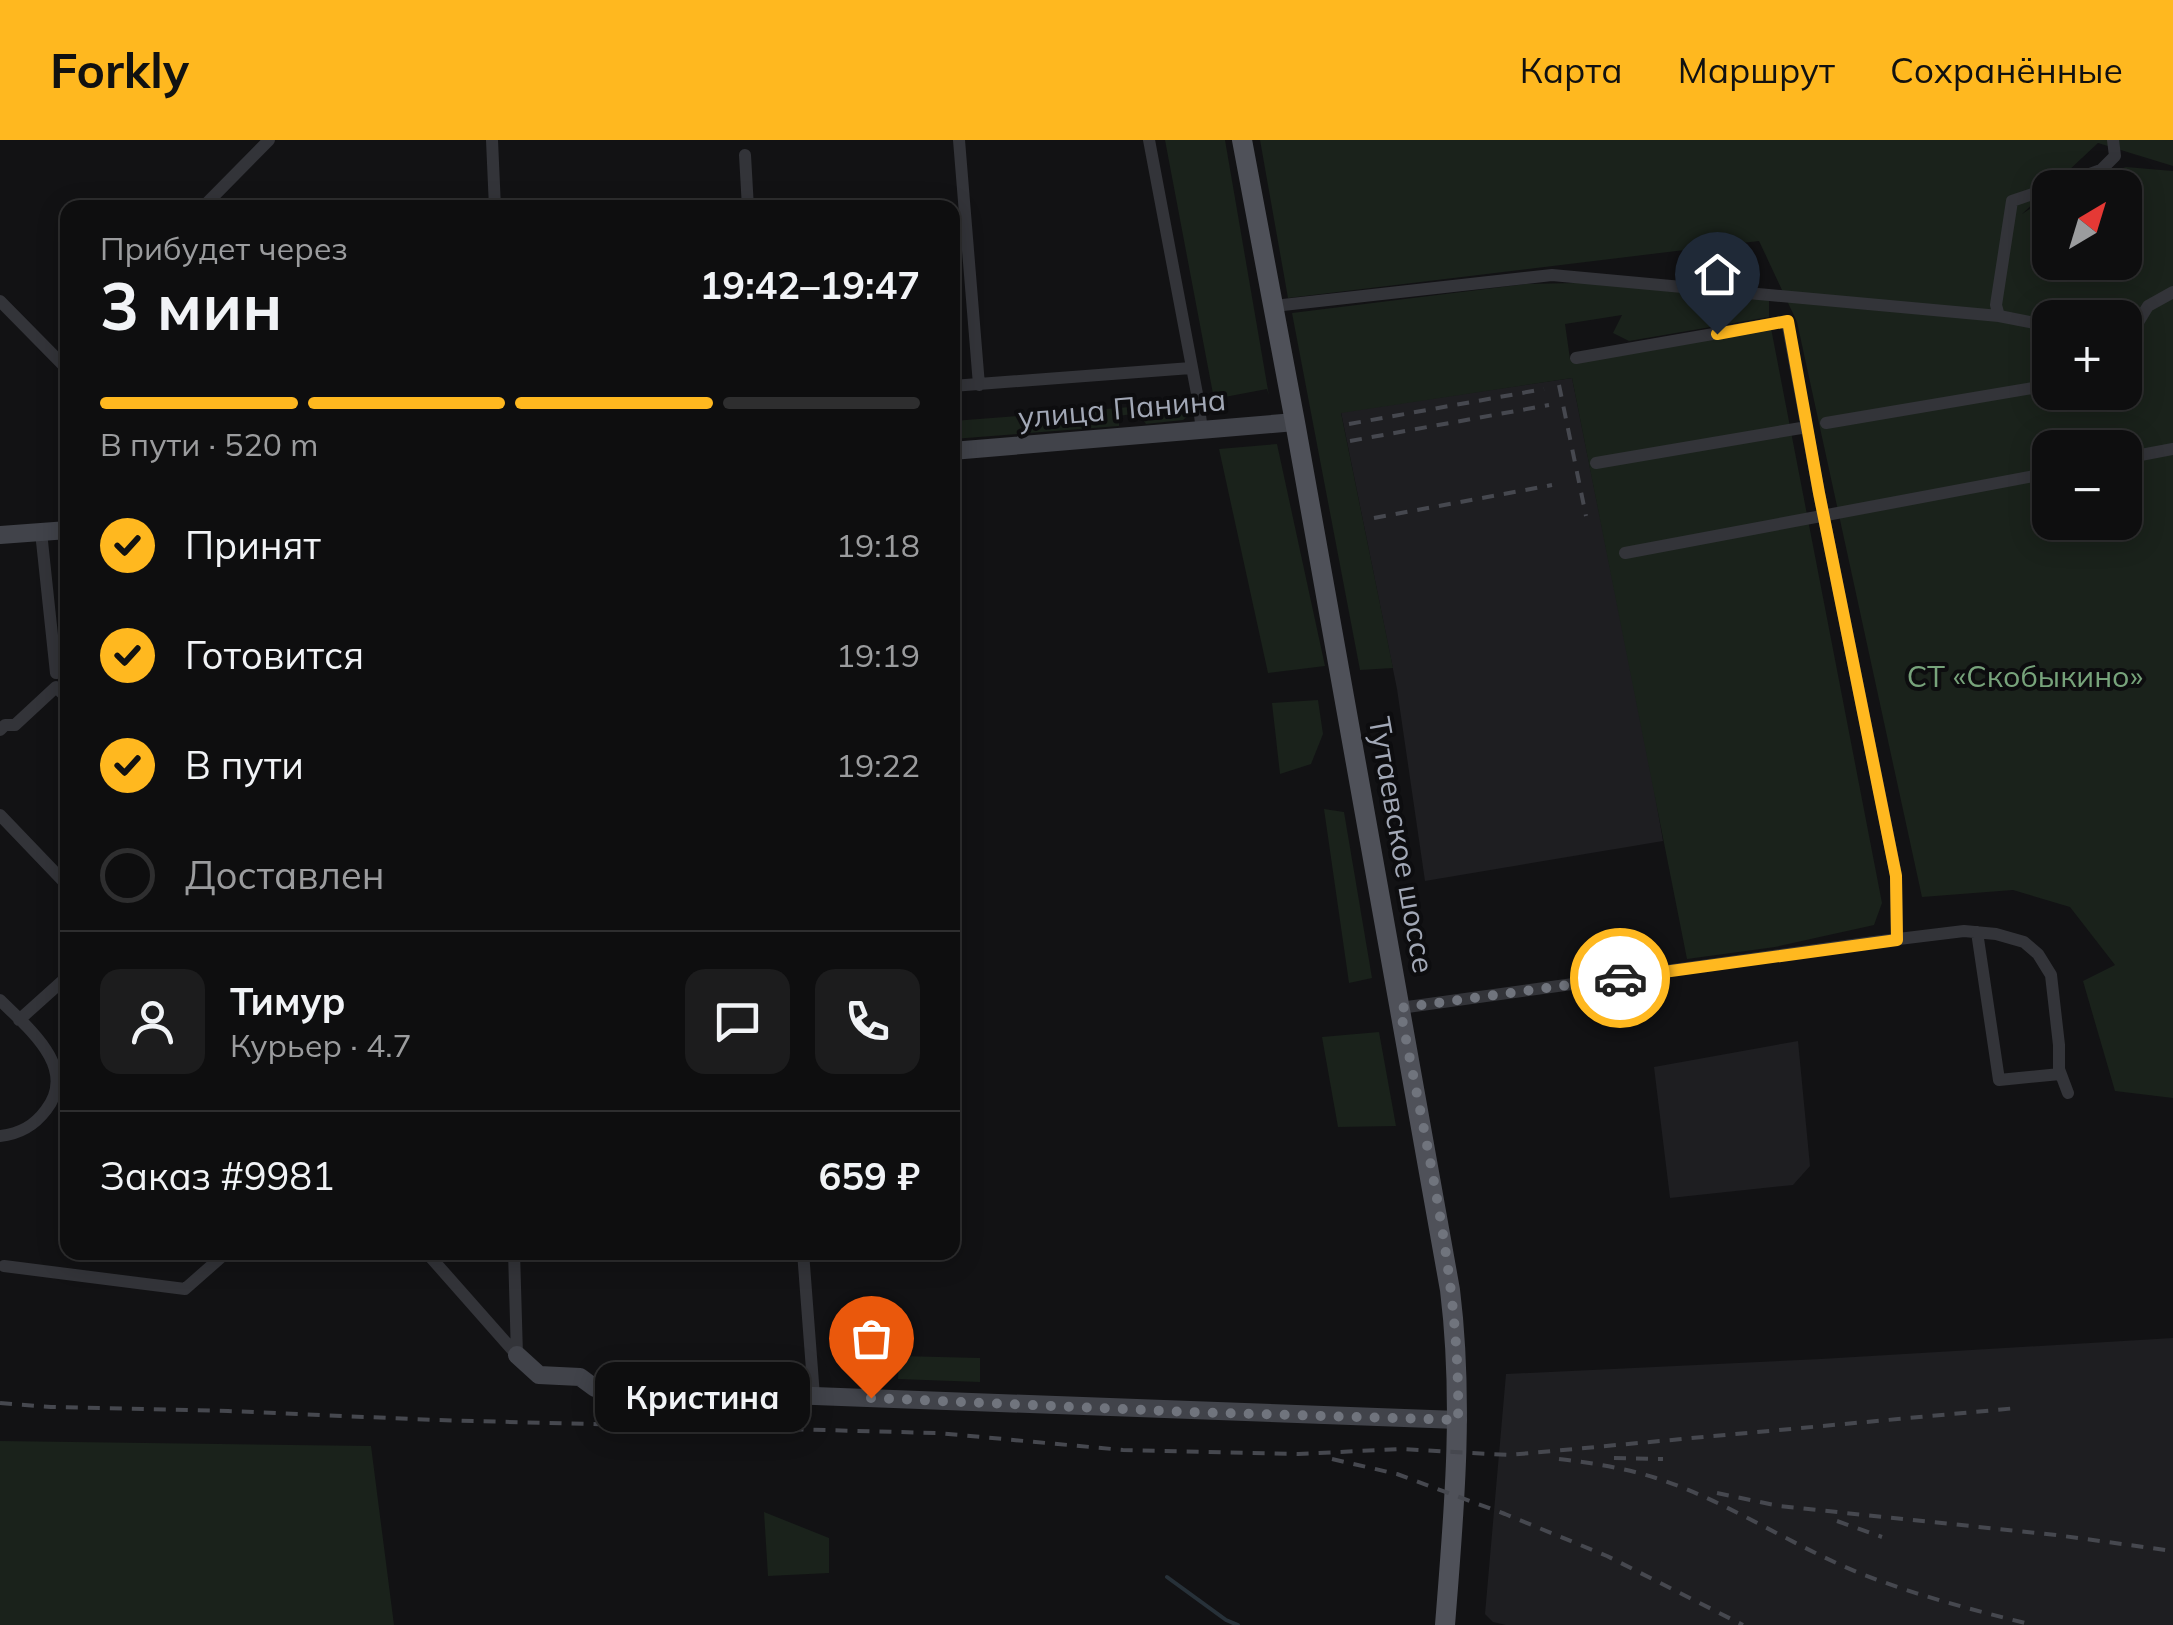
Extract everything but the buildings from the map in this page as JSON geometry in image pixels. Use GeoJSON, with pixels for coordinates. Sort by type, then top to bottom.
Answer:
{"type":"FeatureCollection","features":[{"type":"Feature","properties":{"kind":"main road","name":"Тутаевское шоссе"},"geometry":{"type":"LineString","coordinates":[[1242,140],[1450,1290],[1458,1362],[1458,1420],[1445,1625]]}},
{"type":"Feature","properties":{"kind":"street"},"geometry":{"type":"LineString","coordinates":[[210,200],[269,140]]}},
{"type":"Feature","properties":{"kind":"street"},"geometry":{"type":"LineString","coordinates":[[492,140],[495,200]]}},
{"type":"Feature","properties":{"kind":"street"},"geometry":{"type":"LineString","coordinates":[[959,140],[979,385]]}},
{"type":"Feature","properties":{"kind":"street"},"geometry":{"type":"LineString","coordinates":[[1149,140],[1202,430]]}},
{"type":"Feature","properties":{"kind":"street"},"geometry":{"type":"LineString","coordinates":[[2101,170],[2114,156],[2114,140]]}},
{"type":"Feature","properties":{"kind":"street"},"geometry":{"type":"LineString","coordinates":[[744,155],[747,200]]}},
{"type":"Feature","properties":{"kind":"street"},"geometry":{"type":"LineString","coordinates":[[1999,316],[1996,304],[2012,200],[2032,194]]}},
{"type":"Feature","properties":{"kind":"street"},"geometry":{"type":"LineString","coordinates":[[1274,306],[1552,275],[1999,316],[2032,322]]}},
{"type":"Feature","properties":{"kind":"street"},"geometry":{"type":"LineString","coordinates":[[2142,316],[2148,306],[2173,292]]}},
{"type":"Feature","properties":{"kind":"street"},"geometry":{"type":"LineString","coordinates":[[0,301],[60,362]]}},
{"type":"Feature","properties":{"kind":"street"},"geometry":{"type":"LineString","coordinates":[[1576,358],[1788,321],[1896,876],[1897,940]]}},
{"type":"Feature","properties":{"kind":"street"},"geometry":{"type":"LineString","coordinates":[[960,386],[1191,368]]}},
{"type":"Feature","properties":{"kind":"street"},"geometry":{"type":"LineString","coordinates":[[1826,423],[2032,389]]}},
{"type":"Feature","properties":{"kind":"street","name":"улица Панина"},"geometry":{"type":"LineString","coordinates":[[960,450],[1295,422]]}},
{"type":"Feature","properties":{"kind":"street"},"geometry":{"type":"LineString","coordinates":[[1596,463],[1807,427]]}},
{"type":"Feature","properties":{"kind":"street"},"geometry":{"type":"LineString","coordinates":[[2142,455],[2173,449]]}},
{"type":"Feature","properties":{"kind":"street"},"geometry":{"type":"LineString","coordinates":[[1625,554],[2032,476]]}},
{"type":"Feature","properties":{"kind":"street"},"geometry":{"type":"LineString","coordinates":[[0,535],[60,531]]}},
{"type":"Feature","properties":{"kind":"street"},"geometry":{"type":"LineString","coordinates":[[42,532],[56,673],[60,673]]}},
{"type":"Feature","properties":{"kind":"street"},"geometry":{"type":"LineString","coordinates":[[0,730],[5,725],[15,725],[56,688],[60,692]]}},
{"type":"Feature","properties":{"kind":"street"},"geometry":{"type":"LineString","coordinates":[[0,815],[60,878]]}},
{"type":"Feature","properties":{"kind":"street"},"geometry":{"type":"LineString","coordinates":[[1400,1008],[1964,931],[1996,934],[2024,942],[2038,954],[2051,975],[2060,1074],[2068,1093]]}},
{"type":"Feature","properties":{"kind":"street"},"geometry":{"type":"LineString","coordinates":[[1977,932],[1999,1080],[2060,1074]]}},
{"type":"Feature","properties":{"kind":"street"},"geometry":{"type":"LineString","coordinates":[[19,1020],[60,983]]}},
{"type":"Feature","properties":{"kind":"street"},"geometry":{"type":"LineString","coordinates":[[0,1000],[41,1043],[58,1073],[54,1100],[36,1123],[21,1132],[0,1136]]}},
{"type":"Feature","properties":{"kind":"street"},"geometry":{"type":"LineString","coordinates":[[4,1266],[185,1288],[218,1260]]}},
{"type":"Feature","properties":{"kind":"street"},"geometry":{"type":"LineString","coordinates":[[433,1260],[539,1375],[580,1377],[596,1388],[1458,1420]]}},
{"type":"Feature","properties":{"kind":"street"},"geometry":{"type":"LineString","coordinates":[[514,1260],[517,1355]]}},
{"type":"Feature","properties":{"kind":"street"},"geometry":{"type":"LineString","coordinates":[[805,1260],[814,1396]]}},
{"type":"Feature","properties":{"kind":"shaded area"},"geometry":{"type":"Polygon","coordinates":[[[1572,378],[1663,841],[1425,881],[1397,689],[1341,412],[1572,378]]]}},
{"type":"Feature","properties":{"kind":"shaded area"},"geometry":{"type":"Polygon","coordinates":[[[1798,1041],[1810,1166],[1793,1185],[1670,1198],[1654,1067],[1798,1041]]]}},
{"type":"Feature","properties":{"kind":"shaded area"},"geometry":{"type":"Polygon","coordinates":[[[2173,1338],[2173,1625],[1506,1625],[1493,1622],[1485,1614],[1506,1374],[2173,1338]]]}},
{"type":"Feature","properties":{"kind":"green space"},"geometry":{"type":"Polygon","coordinates":[[[1165,140],[1225,140],[1269,396],[1267,389],[1214,399],[1165,140]]]}},
{"type":"Feature","properties":{"kind":"green space"},"geometry":{"type":"Polygon","coordinates":[[[1260,140],[2173,140],[2173,166],[2098,143],[2069,170],[2032,170],[2032,205],[2022,214],[2032,208],[2032,280],[2142,280],[2142,170],[2117,170],[2126,167],[2173,171],[2173,1098],[2115,1091],[2083,981],[2115,965],[2070,907],[2013,890],[1922,897],[1797,322],[1759,241],[1288,298],[1260,140]]]}},
{"type":"Feature","properties":{"kind":"green space","name":"СТ «Скобыкино»"},"geometry":{"type":"Polygon","coordinates":[[[1724,280],[1769,293],[1769,317],[1629,341],[1613,333],[1622,315],[1565,324],[1570,359],[1770,323],[1882,903],[1874,925],[1775,947],[1687,959],[1572,378],[1341,413],[1393,668],[1360,670],[1292,313],[1526,284],[1724,280]]]}},
{"type":"Feature","properties":{"kind":"green space"},"geometry":{"type":"Polygon","coordinates":[[[1194,402],[1196,409],[1183,420],[1146,424],[1138,413],[1119,416],[1119,426],[960,438],[960,420],[1194,402]]]}},
{"type":"Feature","properties":{"kind":"green space"},"geometry":{"type":"Polygon","coordinates":[[[1277,444],[1325,666],[1268,673],[1219,449],[1277,444]]]}},
{"type":"Feature","properties":{"kind":"green space"},"geometry":{"type":"Polygon","coordinates":[[[1318,700],[1323,734],[1311,764],[1280,774],[1272,703],[1318,700]]]}},
{"type":"Feature","properties":{"kind":"green space"},"geometry":{"type":"Polygon","coordinates":[[[1324,809],[1344,812],[1372,978],[1349,983],[1324,809]]]}},
{"type":"Feature","properties":{"kind":"green space"},"geometry":{"type":"Polygon","coordinates":[[[1379,1032],[1396,1126],[1338,1127],[1322,1037],[1379,1032]]]}},
{"type":"Feature","properties":{"kind":"green space"},"geometry":{"type":"Polygon","coordinates":[[[899,1356],[980,1358],[980,1382],[898,1379],[899,1356]]]}},
{"type":"Feature","properties":{"kind":"green space"},"geometry":{"type":"Polygon","coordinates":[[[0,1441],[371,1446],[394,1625],[0,1625],[0,1441]]]}},
{"type":"Feature","properties":{"kind":"green space"},"geometry":{"type":"Polygon","coordinates":[[[764,1512],[829,1538],[829,1573],[768,1576],[764,1512]]]}},
{"type":"Feature","properties":{"kind":"waterway"},"geometry":{"type":"LineString","coordinates":[[1167,1577],[1238,1625]]}},
{"type":"Feature","properties":{"kind":"railway"},"geometry":{"type":"LineString","coordinates":[[1559,385],[1586,516]]}},
{"type":"Feature","properties":{"kind":"railway"},"geometry":{"type":"LineString","coordinates":[[1349,424],[1544,389]]}},
{"type":"Feature","properties":{"kind":"railway"},"geometry":{"type":"LineString","coordinates":[[1350,441],[1549,405]]}},
{"type":"Feature","properties":{"kind":"railway"},"geometry":{"type":"LineString","coordinates":[[1374,518],[1552,485]]}},
{"type":"Feature","properties":{"kind":"railway"},"geometry":{"type":"LineString","coordinates":[[0,1403],[435,1420],[937,1433],[1123,1450],[1298,1454],[1400,1449],[1509,1455],[2017,1408]]}},
{"type":"Feature","properties":{"kind":"railway"},"geometry":{"type":"LineString","coordinates":[[1614,1458],[1663,1459]]}},
{"type":"Feature","properties":{"kind":"railway"},"geometry":{"type":"LineString","coordinates":[[1332,1459],[1397,1474],[1505,1514],[1607,1556],[1743,1625]]}},
{"type":"Feature","properties":{"kind":"railway"},"geometry":{"type":"LineString","coordinates":[[1559,1459],[1632,1471],[1682,1487],[1857,1572],[1922,1595],[2033,1625]]}},
{"type":"Feature","properties":{"kind":"railway"},"geometry":{"type":"LineString","coordinates":[[1717,1493],[1779,1506],[2173,1551]]}},
{"type":"Feature","properties":{"kind":"railway"},"geometry":{"type":"LineString","coordinates":[[1837,1521],[1882,1537]]}},
{"type":"Feature","properties":{"kind":"way so far"},"geometry":{"type":"LineString","coordinates":[[871,1398],[1458,1420],[1458,1362],[1450,1290],[1400,1008],[1620,978]]}},
{"type":"Feature","properties":{"kind":"place","name":"Кристина"},"geometry":{"type":"Point","coordinates":[871,1398]}},
{"type":"Feature","properties":{"kind":"route"},"geometry":{"type":"LineString","coordinates":[[1620,978],[1897,940],[1896,876],[1788,321],[1717,334]]}}]}
